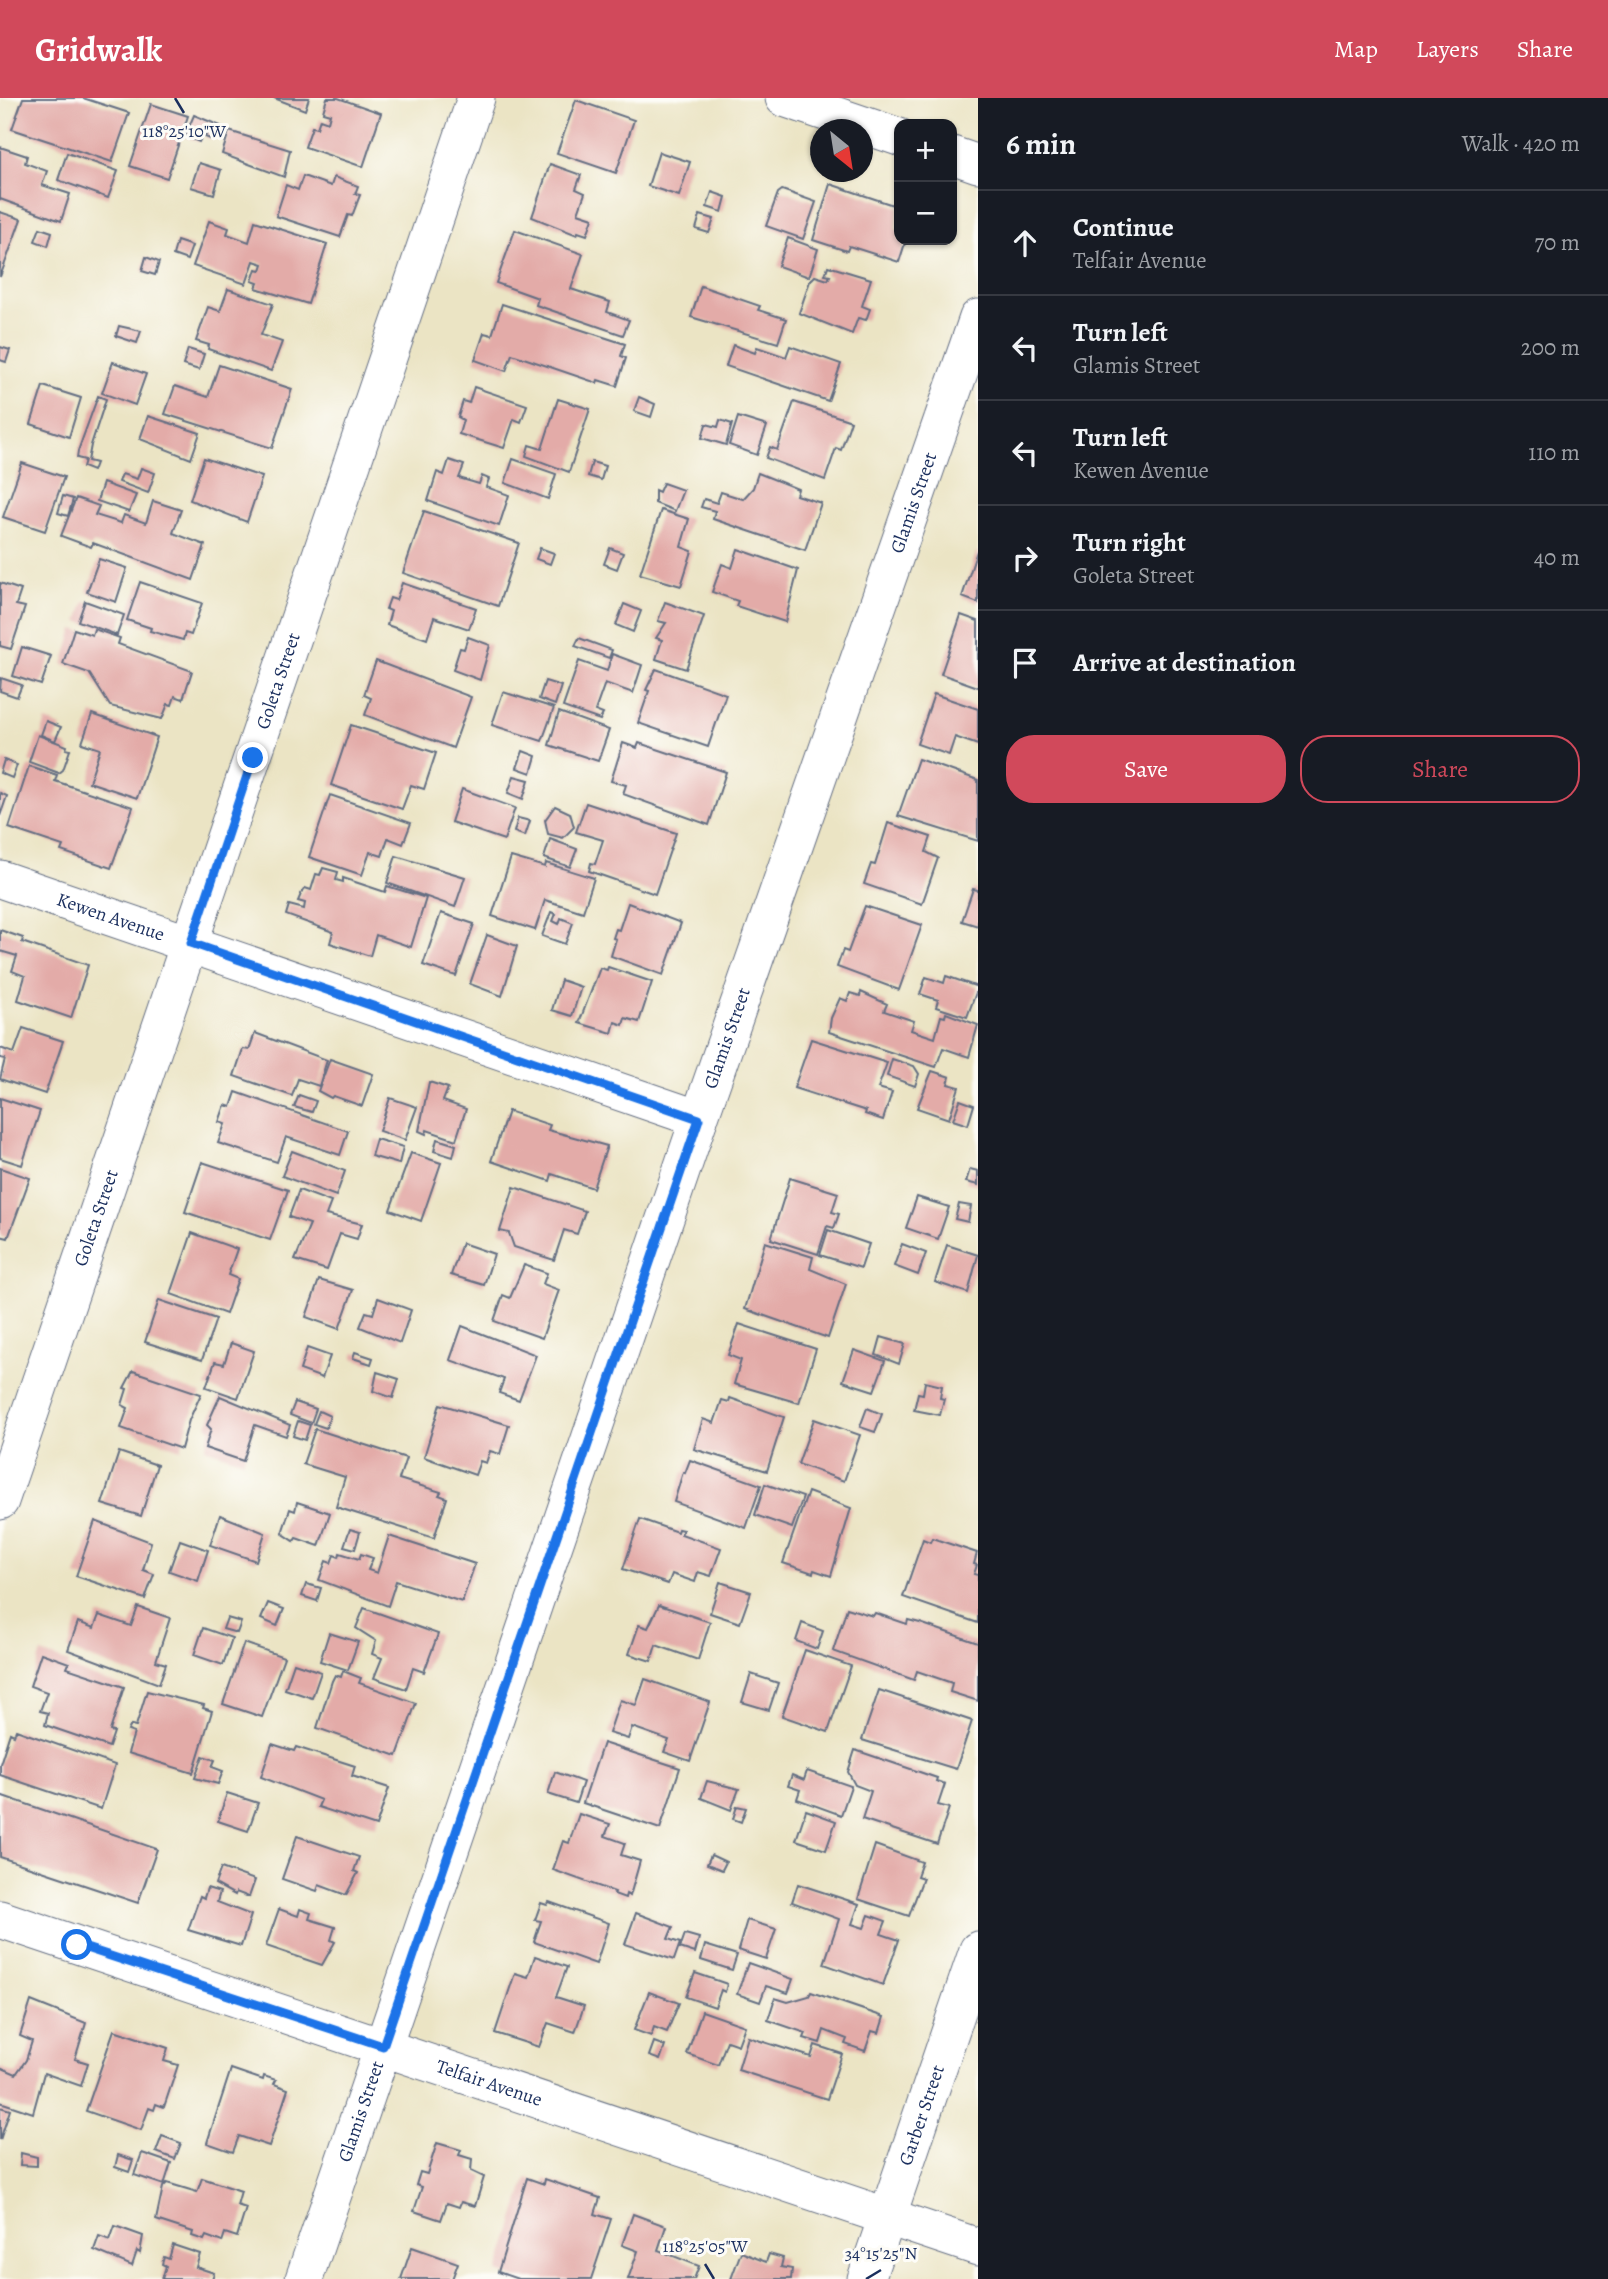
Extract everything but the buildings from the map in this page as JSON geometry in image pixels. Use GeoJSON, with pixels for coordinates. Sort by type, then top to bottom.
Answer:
{"type":"FeatureCollection","features":[{"type":"Feature","properties":{"kind":"street","name":"Goleta Street"},"geometry":{"type":"LineString","coordinates":[[0,1500],[476,98]]}},
{"type":"Feature","properties":{"kind":"street"},"geometry":{"type":"LineString","coordinates":[[784,98],[894,135]]}},
{"type":"Feature","properties":{"kind":"street"},"geometry":{"type":"LineString","coordinates":[[957,157],[978,164]]}},
{"type":"Feature","properties":{"kind":"street","name":"Glamis Street"},"geometry":{"type":"LineString","coordinates":[[304,2279],[699,1119],[978,318]]}},
{"type":"Feature","properties":{"kind":"street","name":"Kewen Avenue"},"geometry":{"type":"LineString","coordinates":[[0,879],[699,1119]]}},
{"type":"Feature","properties":{"kind":"street","name":"Telfair Avenue"},"geometry":{"type":"LineString","coordinates":[[0,1919],[978,2247]]}},
{"type":"Feature","properties":{"kind":"street","name":"Garber Street"},"geometry":{"type":"LineString","coordinates":[[866,2279],[978,1950]]}},
{"type":"Feature","properties":{"kind":"route"},"geometry":{"type":"LineString","coordinates":[[77,1945],[383,2046],[699,1119],[191,943],[253,758]]}}]}
